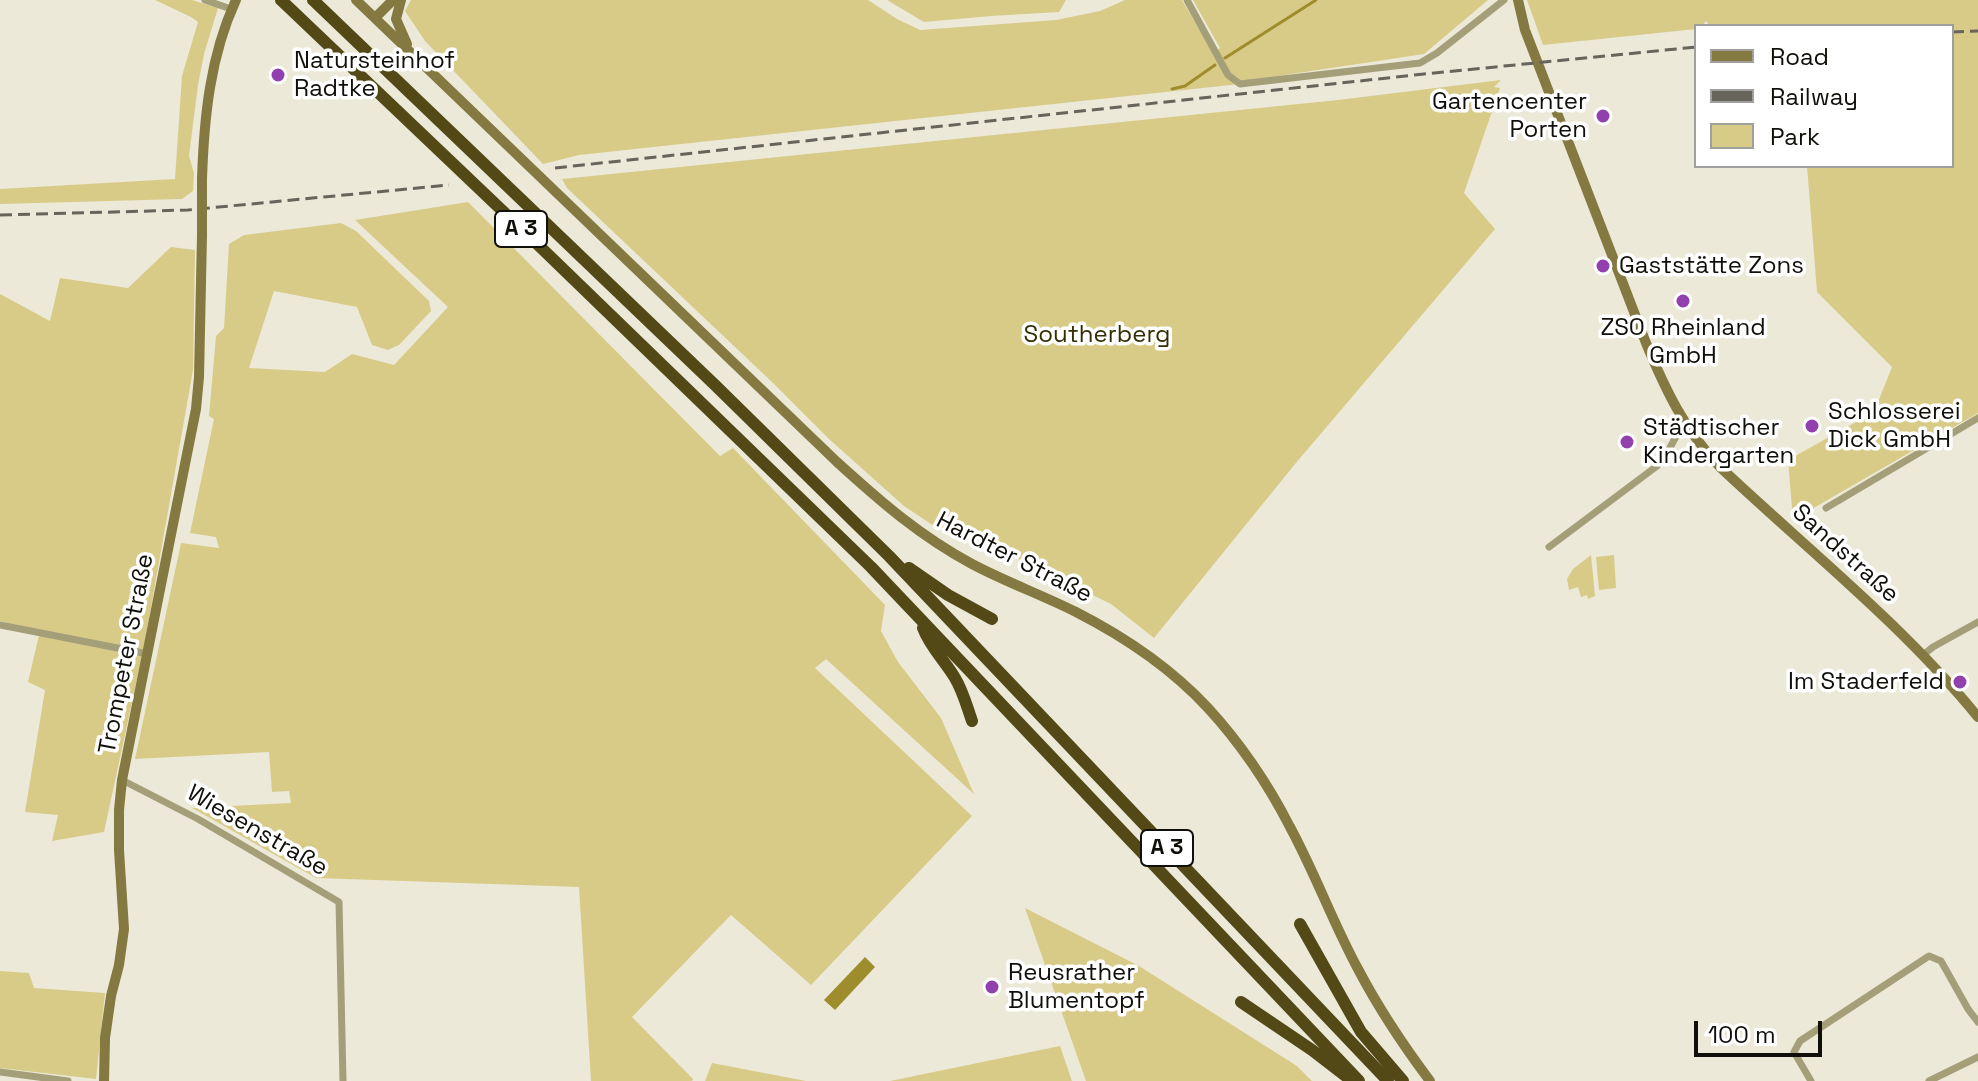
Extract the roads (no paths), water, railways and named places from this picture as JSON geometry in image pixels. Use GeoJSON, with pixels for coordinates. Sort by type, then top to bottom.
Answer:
{"type":"FeatureCollection","features":[{"type":"Feature","properties":{"kind":"highway","name":"A 3"},"geometry":{"type":"LineString","coordinates":[[281,0],[871,567],[1359,1081]]}},
{"type":"Feature","properties":{"kind":"highway","name":"A 3"},"geometry":{"type":"LineString","coordinates":[[313,0],[705,375],[889,556],[1388,1081]]}},
{"type":"Feature","properties":{"kind":"highway"},"geometry":{"type":"LineString","coordinates":[[889,556],[948,595],[992,619]]}},
{"type":"Feature","properties":{"kind":"highway"},"geometry":{"type":"LineString","coordinates":[[921,622],[928,642],[958,682],[972,721]]}},
{"type":"Feature","properties":{"kind":"highway"},"geometry":{"type":"LineString","coordinates":[[1300,924],[1361,1032],[1403,1081]]}},
{"type":"Feature","properties":{"kind":"highway"},"geometry":{"type":"LineString","coordinates":[[1241,1002],[1352,1081]]}},
{"type":"Feature","properties":{"kind":"main road","name":"Hardter Straße"},"geometry":{"type":"LineString","coordinates":[[356,0],[792,420],[887,507],[917,531],[974,565],[1109,630],[1177,678],[1207,707],[1244,750],[1268,787],[1291,828],[1357,967],[1407,1051],[1430,1081]]}},
{"type":"Feature","properties":{"kind":"main road"},"geometry":{"type":"LineString","coordinates":[[375,18],[393,0]]}},
{"type":"Feature","properties":{"kind":"main road"},"geometry":{"type":"LineString","coordinates":[[401,0],[397,12],[398,26],[417,59]]}},
{"type":"Feature","properties":{"kind":"main road","name":"Sandstraße"},"geometry":{"type":"LineString","coordinates":[[1518,0],[1525,30],[1646,343],[1663,384],[1684,422],[1720,467],[1890,621],[1978,717]]}},
{"type":"Feature","properties":{"kind":"main road","name":"Trompeter Straße"},"geometry":{"type":"LineString","coordinates":[[104,1081],[105,1038],[124,929],[119,850],[122,780],[196,409],[207,102],[214,66],[234,4]]}},
{"type":"Feature","properties":{"kind":"street"},"geometry":{"type":"LineString","coordinates":[[205,0],[234,4]]}},
{"type":"Feature","properties":{"kind":"street"},"geometry":{"type":"LineString","coordinates":[[1187,0],[1228,75],[1240,84],[1420,63],[1504,0]]}},
{"type":"Feature","properties":{"kind":"street"},"geometry":{"type":"LineString","coordinates":[[1826,508],[1978,418]]}},
{"type":"Feature","properties":{"kind":"street"},"geometry":{"type":"LineString","coordinates":[[1549,547],[1657,466],[1684,422]]}},
{"type":"Feature","properties":{"kind":"street"},"geometry":{"type":"LineString","coordinates":[[1923,655],[1978,622]]}},
{"type":"Feature","properties":{"kind":"street"},"geometry":{"type":"LineString","coordinates":[[0,625],[148,654]]}},
{"type":"Feature","properties":{"kind":"street","name":"Wiesenstraße"},"geometry":{"type":"LineString","coordinates":[[122,780],[198,819],[339,902],[343,1081]]}},
{"type":"Feature","properties":{"kind":"street"},"geometry":{"type":"LineString","coordinates":[[1811,1081],[1794,1052],[1800,1041],[1929,956],[1941,961],[1978,1022]]}},
{"type":"Feature","properties":{"kind":"street"},"geometry":{"type":"LineString","coordinates":[[1929,1081],[1978,1057]]}},
{"type":"Feature","properties":{"kind":"street"},"geometry":{"type":"LineString","coordinates":[[0,1072],[68,1081]]}},
{"type":"Feature","properties":{"kind":"waterway"},"geometry":{"type":"LineString","coordinates":[[1225,58],[1316,0]]}},
{"type":"Feature","properties":{"kind":"waterway"},"geometry":{"type":"LineString","coordinates":[[1172,89],[1185,86],[1215,65]]}},
{"type":"Feature","properties":{"kind":"railway"},"geometry":{"type":"LineString","coordinates":[[1954,32],[1978,31]]}},
{"type":"Feature","properties":{"kind":"railway"},"geometry":{"type":"LineString","coordinates":[[555,168],[1694,47]]}},
{"type":"Feature","properties":{"kind":"railway"},"geometry":{"type":"LineString","coordinates":[[0,215],[188,210],[449,185]]}},
{"type":"Feature","properties":{"kind":"place","name":"Natursteinhof Radtke"},"geometry":{"type":"Point","coordinates":[278,75]}},
{"type":"Feature","properties":{"kind":"place","name":"Gartencenter Porten"},"geometry":{"type":"Point","coordinates":[1603,116]}},
{"type":"Feature","properties":{"kind":"place","name":"Gaststätte Zons"},"geometry":{"type":"Point","coordinates":[1603,266]}},
{"type":"Feature","properties":{"kind":"place","name":"ZSO Rheinland GmbH"},"geometry":{"type":"Point","coordinates":[1683,301]}},
{"type":"Feature","properties":{"kind":"place","name":"Schlosserei Dick GmbH"},"geometry":{"type":"Point","coordinates":[1812,426]}},
{"type":"Feature","properties":{"kind":"place","name":"Städtischer Kindergarten"},"geometry":{"type":"Point","coordinates":[1627,442]}},
{"type":"Feature","properties":{"kind":"place","name":"Im Staderfeld"},"geometry":{"type":"Point","coordinates":[1960,682]}},
{"type":"Feature","properties":{"kind":"place","name":"Reusrather Blumentopf"},"geometry":{"type":"Point","coordinates":[992,987]}},
{"type":"Feature","properties":{"kind":"park label","name":"Southerberg"},"geometry":{"type":"Point","coordinates":[1097,335]}}]}
